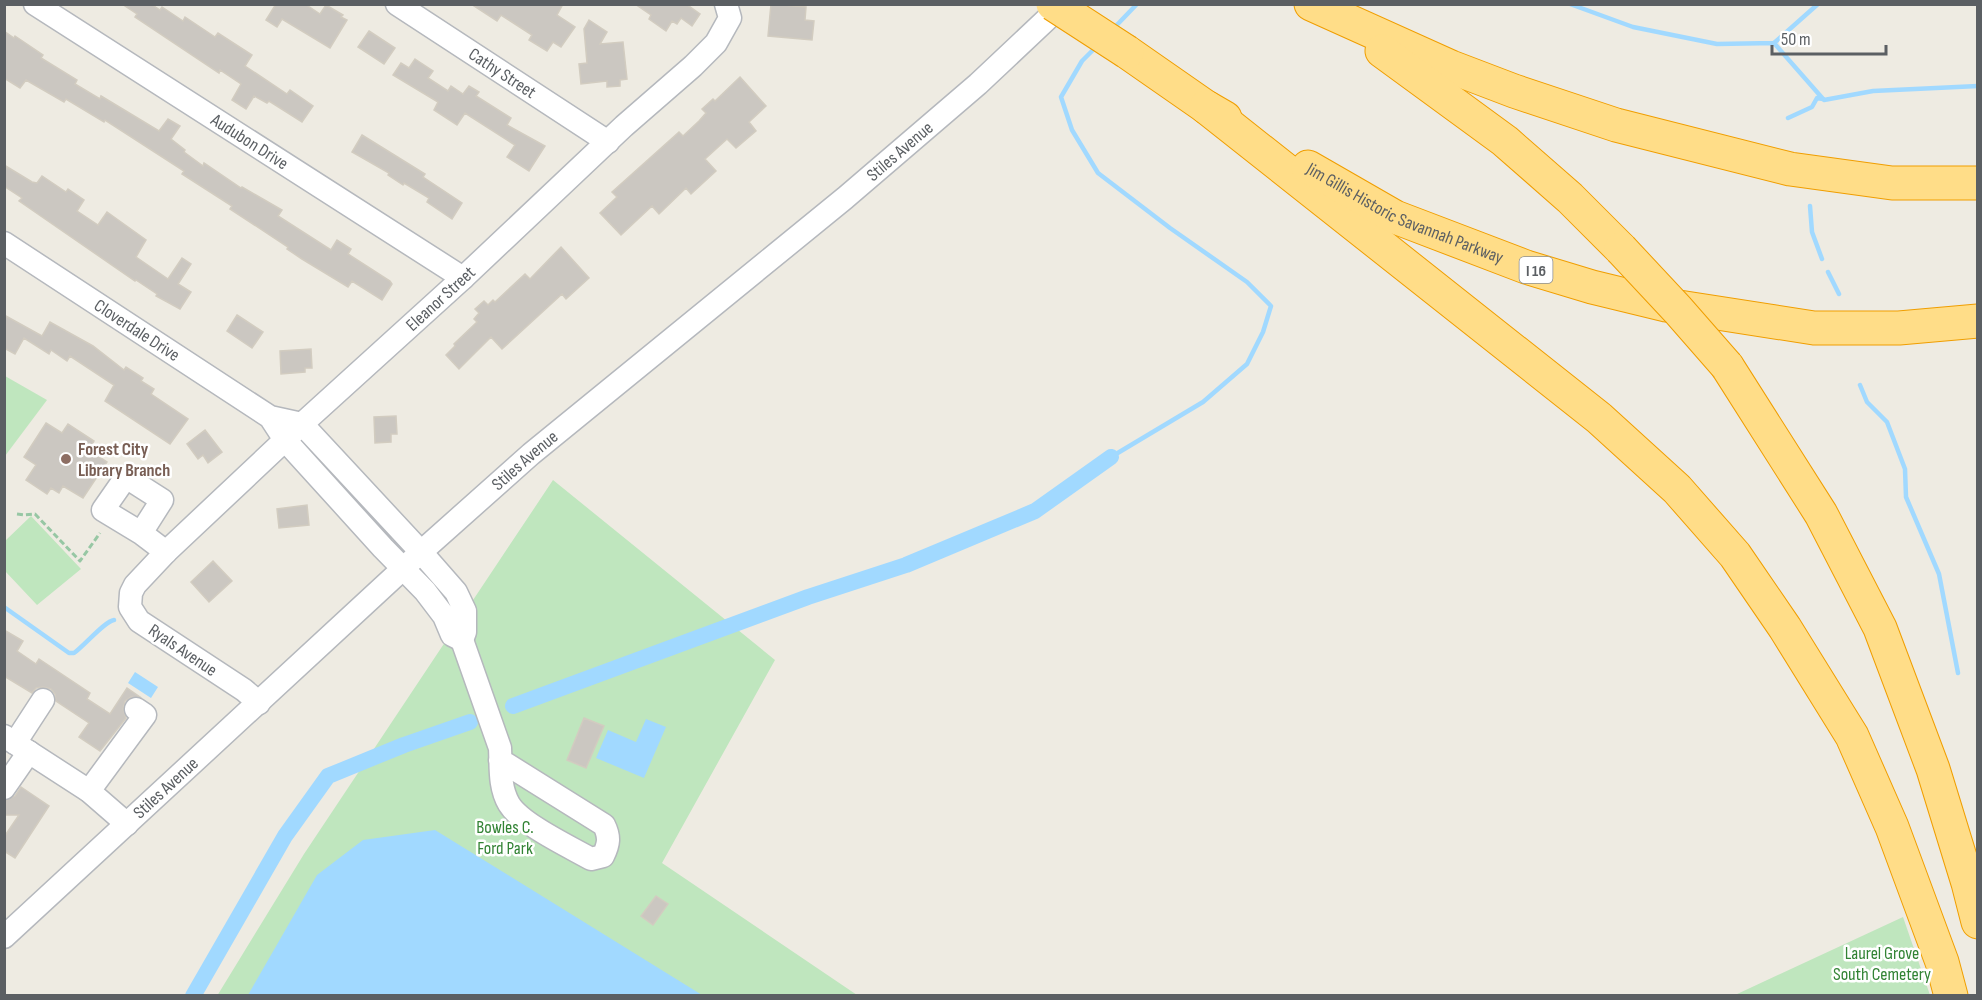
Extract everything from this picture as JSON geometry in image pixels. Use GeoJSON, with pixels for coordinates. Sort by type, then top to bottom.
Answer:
{"type":"FeatureCollection","features":[{"type":"Feature","properties":{"kind":"highway","name":"Jim Gillis Historic Savannah Parkway"},"geometry":{"type":"LineString","coordinates":[[1053,4],[1206,107],[1395,217],[1526,267],[1592,287],[1666,305],[1814,328],[1899,328],[1977,321]]}},
{"type":"Feature","properties":{"kind":"highway"},"geometry":{"type":"LineString","coordinates":[[1322,9],[1451,67],[1616,125],[1790,169],[1892,183],[1977,183]]}},
{"type":"Feature","properties":{"kind":"highway"},"geometry":{"type":"LineString","coordinates":[[1322,9],[1505,141],[1570,198],[1621,249],[1727,366],[1821,514],[1880,628],[1933,769],[1968,883],[1977,922]]}},
{"type":"Feature","properties":{"kind":"highway"},"geometry":{"type":"LineString","coordinates":[[1206,107],[1599,418],[1677,489],[1735,555],[1785,628],[1852,736],[1892,827],[1942,962],[1951,996]]}},
{"type":"Feature","properties":{"kind":"street","name":"Audubon Drive"},"geometry":{"type":"LineString","coordinates":[[35,4],[463,278]]}},
{"type":"Feature","properties":{"kind":"street","name":"Cathy Street"},"geometry":{"type":"LineString","coordinates":[[397,4],[608,142]]}},
{"type":"Feature","properties":{"kind":"street","name":"Eleanor Street"},"geometry":{"type":"LineString","coordinates":[[135,585],[166,552],[302,424],[716,43],[730,18],[726,4]]}},
{"type":"Feature","properties":{"kind":"street","name":"Stiles Avenue"},"geometry":{"type":"LineString","coordinates":[[4,936],[421,552],[531,454],[878,170],[978,84],[1063,4]]}},
{"type":"Feature","properties":{"kind":"street","name":"Cloverdale Drive"},"geometry":{"type":"LineString","coordinates":[[4,243],[270,417],[302,424]]}},
{"type":"Feature","properties":{"kind":"street","name":"Cloverdale Drive"},"geometry":{"type":"LineString","coordinates":[[270,417],[285,441],[432,599],[444,616],[452,635],[462,640]]}},
{"type":"Feature","properties":{"kind":"street"},"geometry":{"type":"LineString","coordinates":[[302,424],[456,592],[465,611],[465,632],[462,640],[500,748],[500,760],[501,782],[509,804],[526,821],[591,859],[603,856],[608,845],[608,833],[604,825],[500,760]]}},
{"type":"Feature","properties":{"kind":"street"},"geometry":{"type":"LineString","coordinates":[[141,533],[166,552]]}},
{"type":"Feature","properties":{"kind":"street","name":"Ryals Avenue"},"geometry":{"type":"LineString","coordinates":[[135,585],[129,601],[139,621],[244,690],[259,703]]}},
{"type":"Feature","properties":{"kind":"street"},"geometry":{"type":"LineString","coordinates":[[4,788],[16,744],[43,700]]}},
{"type":"Feature","properties":{"kind":"street"},"geometry":{"type":"LineString","coordinates":[[88,791],[145,715],[136,709]]}},
{"type":"Feature","properties":{"kind":"street"},"geometry":{"type":"LineString","coordinates":[[16,744],[88,791],[127,824]]}},
{"type":"Feature","properties":{"kind":"path"},"geometry":{"type":"LineString","coordinates":[[18,514],[35,514],[80,561],[100,533]]}},
{"type":"Feature","properties":{"kind":"green space"},"geometry":{"type":"Polygon","coordinates":[[[5,376],[47,400],[5,456],[5,376]]]}},
{"type":"Feature","properties":{"kind":"green space","name":"Bowles C. Ford Park"},"geometry":{"type":"Polygon","coordinates":[[[553,480],[775,660],[662,863],[857,995],[217,996],[304,854],[553,480]]]}},
{"type":"Feature","properties":{"kind":"green space"},"geometry":{"type":"Polygon","coordinates":[[[31,516],[81,569],[37,605],[5,571],[5,541],[31,516]]]}},
{"type":"Feature","properties":{"kind":"green space","name":"Laurel Grove South Cemetery"},"geometry":{"type":"Polygon","coordinates":[[[1903,917],[1930,995],[1735,995],[1903,917]]]}},
{"type":"Feature","properties":{"kind":"water"},"geometry":{"type":"Polygon","coordinates":[[[135,672],[158,687],[151,698],[128,683],[135,672]]]}},
{"type":"Feature","properties":{"kind":"water"},"geometry":{"type":"Polygon","coordinates":[[[646,719],[666,727],[644,778],[596,758],[608,730],[636,742],[646,719]]]}},
{"type":"Feature","properties":{"kind":"water"},"geometry":{"type":"Polygon","coordinates":[[[435,830],[702,995],[248,995],[317,875],[363,840],[435,830]]]}},
{"type":"Feature","properties":{"kind":"building"},"geometry":{"type":"Polygon","coordinates":[[[122,4],[151,4],[160,10],[162,7],[183,21],[185,17],[215,37],[218,33],[252,55],[245,66],[287,94],[290,90],[313,106],[302,122],[269,101],[267,103],[254,96],[246,109],[232,100],[241,84],[220,70],[219,73],[135,17],[137,14],[122,4]]]}},
{"type":"Feature","properties":{"kind":"building"},"geometry":{"type":"Polygon","coordinates":[[[276,4],[305,4],[320,14],[326,5],[347,20],[330,48],[282,19],[277,27],[266,20],[276,4]]]}},
{"type":"Feature","properties":{"kind":"building"},"geometry":{"type":"Polygon","coordinates":[[[471,4],[563,4],[557,15],[575,27],[561,47],[553,42],[547,51],[529,40],[532,35],[501,15],[497,21],[471,4]]]}},
{"type":"Feature","properties":{"kind":"building"},"geometry":{"type":"Polygon","coordinates":[[[635,4],[686,4],[700,14],[692,26],[681,18],[677,24],[672,21],[666,31],[649,19],[651,15],[635,4]]]}},
{"type":"Feature","properties":{"kind":"building"},"geometry":{"type":"Polygon","coordinates":[[[771,4],[806,7],[805,20],[814,21],[812,40],[768,36],[771,4]]]}},
{"type":"Feature","properties":{"kind":"building"},"geometry":{"type":"Polygon","coordinates":[[[589,20],[607,32],[600,44],[623,42],[627,79],[620,80],[620,86],[607,87],[607,81],[581,84],[579,64],[587,63],[584,29],[589,20]]]}},
{"type":"Feature","properties":{"kind":"building"},"geometry":{"type":"Polygon","coordinates":[[[4,31],[14,38],[15,36],[43,55],[41,58],[77,80],[75,84],[100,99],[101,96],[159,131],[168,119],[180,126],[171,139],[185,150],[184,152],[203,166],[204,163],[241,188],[282,210],[278,216],[331,250],[337,240],[351,249],[348,254],[390,281],[392,284],[382,300],[352,281],[348,287],[302,259],[287,249],[288,247],[230,209],[232,206],[182,174],[184,171],[105,120],[104,122],[66,99],[64,102],[26,80],[20,88],[4,78],[4,31]]]}},
{"type":"Feature","properties":{"kind":"building"},"geometry":{"type":"Polygon","coordinates":[[[369,31],[395,48],[384,64],[358,47],[369,31]]]}},
{"type":"Feature","properties":{"kind":"building"},"geometry":{"type":"Polygon","coordinates":[[[415,59],[433,71],[428,78],[448,91],[451,86],[463,94],[469,86],[479,92],[476,96],[511,118],[507,125],[545,146],[529,171],[507,157],[515,145],[465,113],[457,125],[434,110],[438,102],[393,75],[401,63],[409,68],[415,59]]]}},
{"type":"Feature","properties":{"kind":"building"},"geometry":{"type":"Polygon","coordinates":[[[740,77],[766,106],[749,122],[756,131],[736,148],[727,139],[705,159],[716,171],[691,194],[686,188],[659,214],[652,206],[621,235],[600,213],[617,197],[612,192],[679,132],[683,136],[706,113],[702,109],[713,99],[715,101],[740,77]]]}},
{"type":"Feature","properties":{"kind":"building"},"geometry":{"type":"Polygon","coordinates":[[[362,135],[425,174],[423,177],[462,203],[452,219],[427,202],[429,198],[404,183],[403,185],[388,175],[389,173],[352,152],[362,135]]]}},
{"type":"Feature","properties":{"kind":"building"},"geometry":{"type":"Polygon","coordinates":[[[4,165],[32,182],[37,183],[42,176],[66,192],[68,189],[84,200],[77,211],[98,225],[107,212],[146,240],[136,257],[168,279],[182,258],[191,264],[178,284],[191,292],[180,309],[156,296],[157,294],[19,201],[22,198],[4,186],[4,165]]]}},
{"type":"Feature","properties":{"kind":"building"},"geometry":{"type":"Polygon","coordinates":[[[561,247],[589,278],[566,299],[562,294],[502,349],[491,337],[459,369],[446,355],[477,322],[474,319],[479,313],[475,309],[484,301],[488,305],[493,300],[495,302],[525,274],[530,279],[561,247]]]}},
{"type":"Feature","properties":{"kind":"building"},"geometry":{"type":"Polygon","coordinates":[[[4,315],[42,336],[50,322],[93,346],[124,370],[126,367],[143,378],[141,381],[154,389],[151,394],[188,419],[170,444],[105,401],[114,385],[70,356],[67,361],[51,350],[49,354],[24,338],[15,354],[4,348],[4,315]]]}},
{"type":"Feature","properties":{"kind":"building"},"geometry":{"type":"Polygon","coordinates":[[[237,315],[263,332],[252,348],[227,331],[237,315]]]}},
{"type":"Feature","properties":{"kind":"building"},"geometry":{"type":"Polygon","coordinates":[[[311,349],[312,368],[305,368],[305,372],[281,374],[280,351],[311,349]]]}},
{"type":"Feature","properties":{"kind":"building"},"geometry":{"type":"Polygon","coordinates":[[[396,416],[397,434],[391,434],[391,442],[375,443],[374,417],[396,416]]]}},
{"type":"Feature","properties":{"kind":"building","name":"Forest City Library Branch"},"geometry":{"type":"Polygon","coordinates":[[[46,423],[62,433],[68,424],[94,441],[89,450],[107,462],[83,498],[63,486],[59,493],[51,488],[47,494],[26,480],[36,465],[24,457],[46,423]]]}},
{"type":"Feature","properties":{"kind":"building"},"geometry":{"type":"Polygon","coordinates":[[[205,430],[222,452],[208,463],[203,455],[198,459],[187,444],[205,430]]]}},
{"type":"Feature","properties":{"kind":"building"},"geometry":{"type":"Polygon","coordinates":[[[307,505],[309,525],[279,528],[277,509],[307,505]]]}},
{"type":"Feature","properties":{"kind":"building"},"geometry":{"type":"Polygon","coordinates":[[[213,561],[232,581],[209,602],[191,582],[213,561]]]}},
{"type":"Feature","properties":{"kind":"building"},"geometry":{"type":"Polygon","coordinates":[[[4,630],[23,641],[17,651],[36,664],[39,659],[90,693],[87,699],[110,714],[127,688],[140,697],[131,697],[125,701],[123,709],[126,718],[100,751],[79,737],[89,723],[56,701],[51,689],[36,688],[32,693],[4,676],[4,630]]]}},
{"type":"Feature","properties":{"kind":"building"},"geometry":{"type":"Polygon","coordinates":[[[584,718],[604,726],[586,768],[567,760],[584,718]]]}},
{"type":"Feature","properties":{"kind":"building"},"geometry":{"type":"Polygon","coordinates":[[[21,787],[49,806],[15,858],[4,851],[4,837],[19,815],[4,815],[4,801],[15,796],[21,787]]]}},
{"type":"Feature","properties":{"kind":"building"},"geometry":{"type":"Polygon","coordinates":[[[656,896],[668,904],[653,925],[641,916],[656,896]]]}},
{"type":"Feature","properties":{"kind":"waterway"},"geometry":{"type":"LineString","coordinates":[[1113,29],[1137,4]]}},
{"type":"Feature","properties":{"kind":"waterway"},"geometry":{"type":"LineString","coordinates":[[1570,4],[1633,27],[1717,44],[1774,43],[1818,4]]}},
{"type":"Feature","properties":{"kind":"waterway"},"geometry":{"type":"LineString","coordinates":[[1774,43],[1824,100],[1873,91],[1978,86]]}},
{"type":"Feature","properties":{"kind":"waterway"},"geometry":{"type":"LineString","coordinates":[[1097,46],[1082,61],[1061,97],[1072,130],[1098,173],[1170,228],[1247,282],[1271,306],[1263,332],[1247,364],[1203,402],[1111,457]]}},
{"type":"Feature","properties":{"kind":"waterway"},"geometry":{"type":"LineString","coordinates":[[1788,118],[1812,107],[1817,98],[1823,99]]}},
{"type":"Feature","properties":{"kind":"waterway"},"geometry":{"type":"LineString","coordinates":[[1810,206],[1812,232],[1822,259]]}},
{"type":"Feature","properties":{"kind":"waterway"},"geometry":{"type":"LineString","coordinates":[[1828,272],[1839,294]]}},
{"type":"Feature","properties":{"kind":"waterway"},"geometry":{"type":"LineString","coordinates":[[1860,385],[1867,402],[1887,422],[1905,469],[1906,497],[1939,574],[1958,673]]}},
{"type":"Feature","properties":{"kind":"waterway"},"geometry":{"type":"LineString","coordinates":[[513,706],[808,597],[906,565],[1035,511],[1111,457]]}},
{"type":"Feature","properties":{"kind":"waterway"},"geometry":{"type":"LineString","coordinates":[[4,607],[69,653],[74,653],[105,625],[114,620]]}},
{"type":"Feature","properties":{"kind":"waterway"},"geometry":{"type":"LineString","coordinates":[[193,996],[285,836],[328,776],[404,745],[470,722]]}},
{"type":"Feature","properties":{"kind":"place","name":"Forest City Library Branch"},"geometry":{"type":"Point","coordinates":[66,459]}}]}
